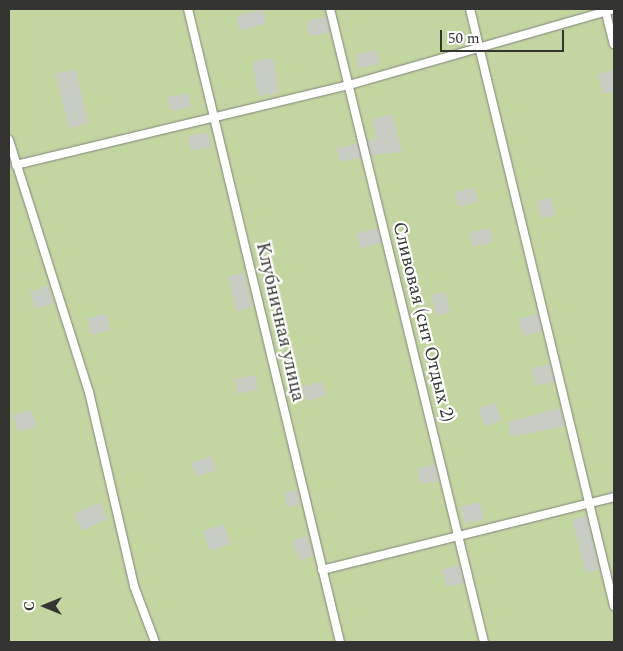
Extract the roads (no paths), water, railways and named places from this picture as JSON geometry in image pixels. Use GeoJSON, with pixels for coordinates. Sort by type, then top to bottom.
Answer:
{"type":"FeatureCollection","features":[{"type":"Feature","properties":{"kind":"lane","name":"Клубничная улица"},"geometry":{"type":"LineString","coordinates":[[188,9],[340,642]]}},
{"type":"Feature","properties":{"kind":"lane","name":"Сливовая (снт Отдых 2)"},"geometry":{"type":"LineString","coordinates":[[330,9],[484,642]]}},
{"type":"Feature","properties":{"kind":"lane"},"geometry":{"type":"LineString","coordinates":[[470,9],[592,503],[614,606]]}},
{"type":"Feature","properties":{"kind":"lane"},"geometry":{"type":"LineString","coordinates":[[16,165],[348,85],[605,10],[614,9]]}},
{"type":"Feature","properties":{"kind":"lane"},"geometry":{"type":"LineString","coordinates":[[605,10],[614,44]]}},
{"type":"Feature","properties":{"kind":"lane"},"geometry":{"type":"LineString","coordinates":[[9,140],[89,392],[134,586],[156,642]]}},
{"type":"Feature","properties":{"kind":"lane"},"geometry":{"type":"LineString","coordinates":[[322,570],[457,534],[614,497]]}}]}
